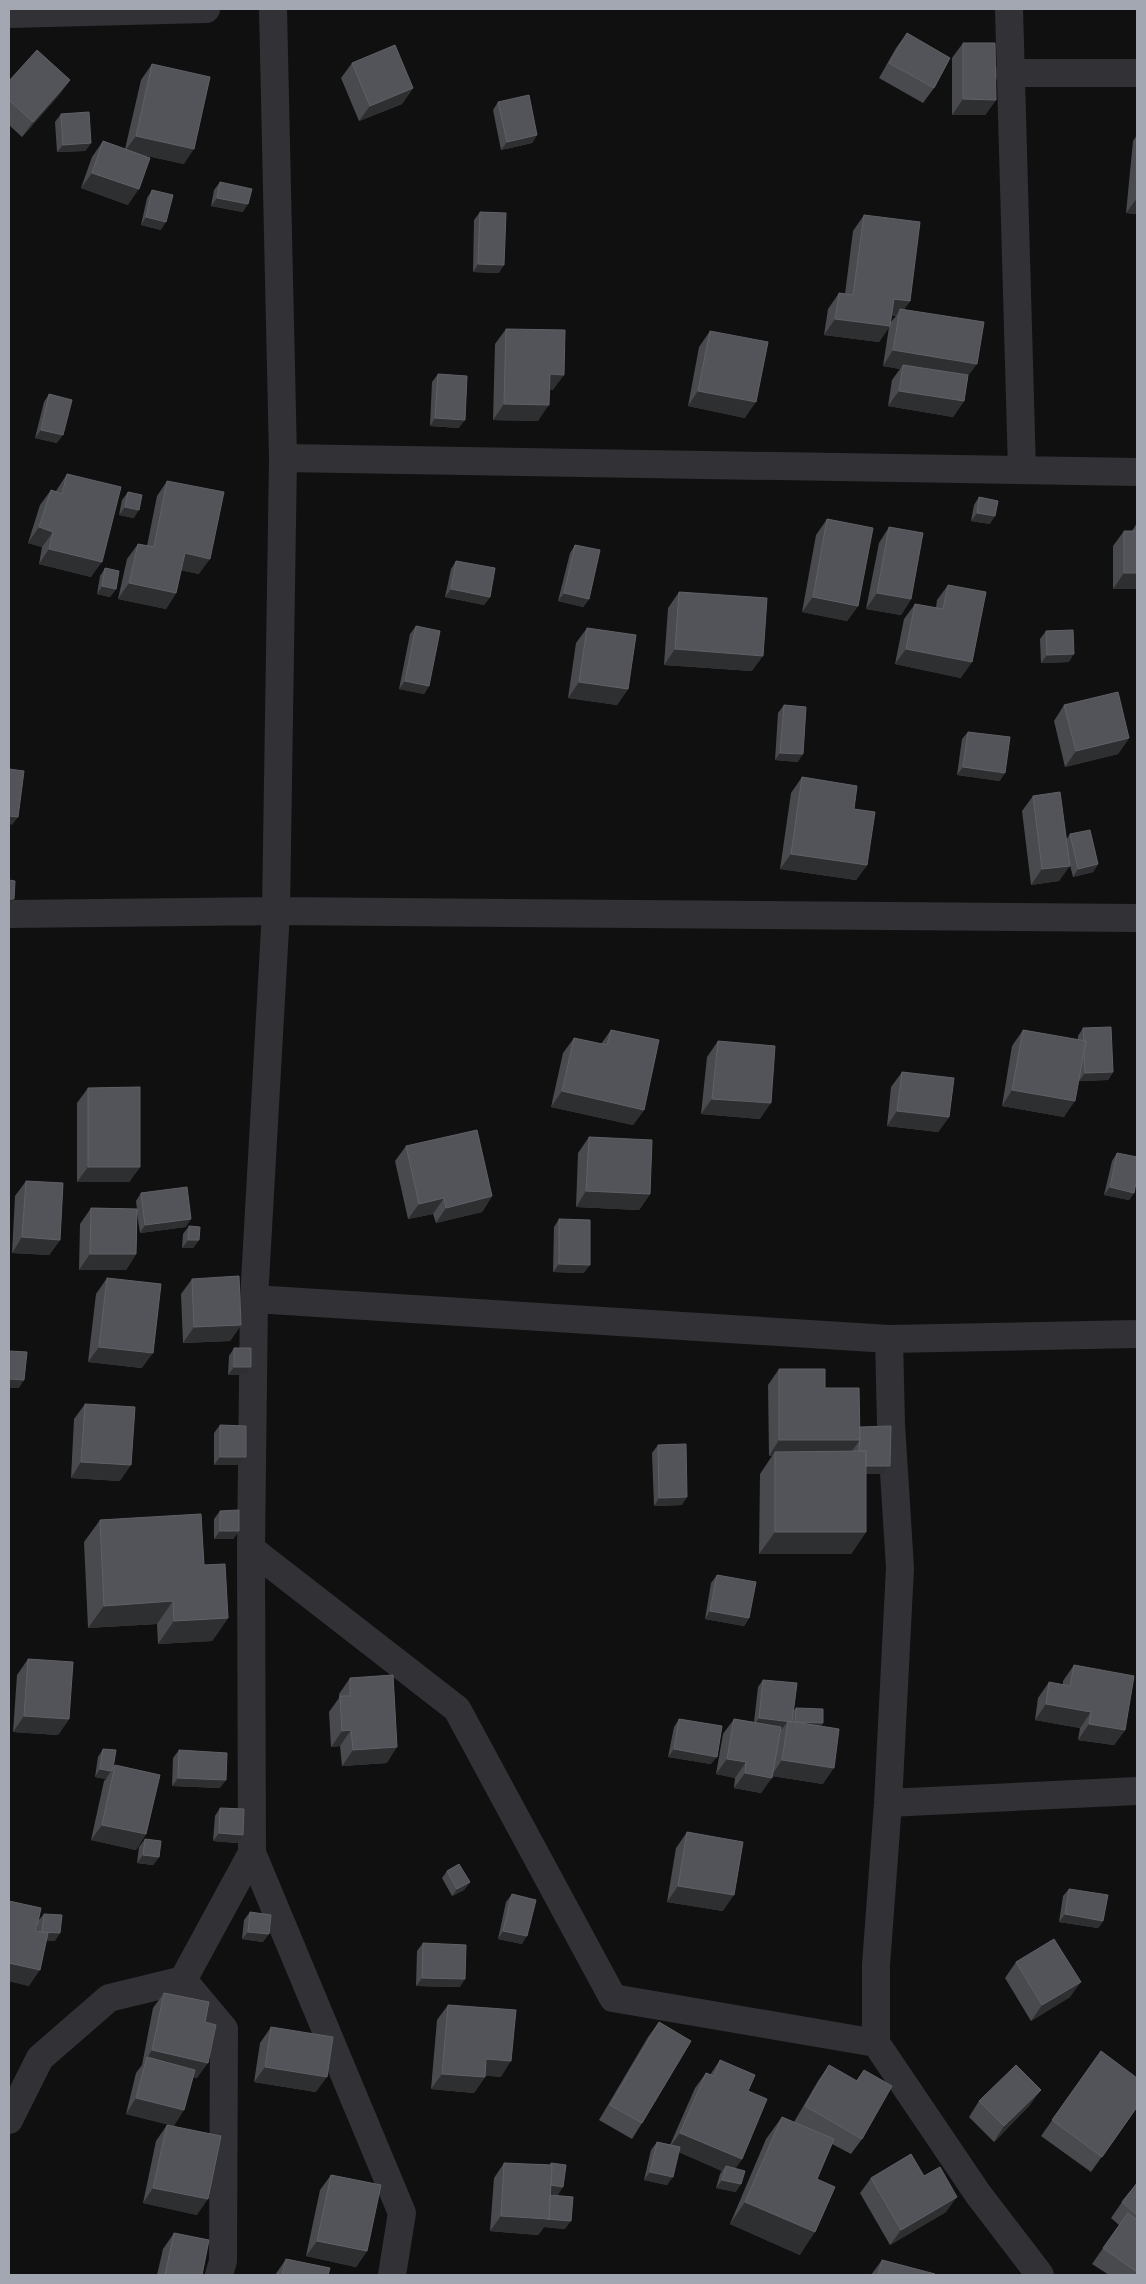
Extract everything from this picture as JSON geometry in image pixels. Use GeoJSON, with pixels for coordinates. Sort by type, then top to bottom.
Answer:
{"type":"FeatureCollection","features":[{"type":"Feature","properties":{"kind":"street"},"geometry":{"type":"LineString","coordinates":[[9,14],[206,9]]}},
{"type":"Feature","properties":{"kind":"street"},"geometry":{"type":"LineString","coordinates":[[273,9],[283,458],[276,911],[254,1300],[251,1549],[252,1853],[402,2212],[392,2275]]}},
{"type":"Feature","properties":{"kind":"street"},"geometry":{"type":"LineString","coordinates":[[1009,9],[1009,73],[1022,470]]}},
{"type":"Feature","properties":{"kind":"street"},"geometry":{"type":"LineString","coordinates":[[1009,73],[1137,73]]}},
{"type":"Feature","properties":{"kind":"street"},"geometry":{"type":"LineString","coordinates":[[283,458],[1137,472]]}},
{"type":"Feature","properties":{"kind":"street"},"geometry":{"type":"LineString","coordinates":[[9,914],[276,911],[1137,918]]}},
{"type":"Feature","properties":{"kind":"street"},"geometry":{"type":"LineString","coordinates":[[254,1300],[890,1339],[1137,1334]]}},
{"type":"Feature","properties":{"kind":"street"},"geometry":{"type":"LineString","coordinates":[[890,1339],[891,1424],[900,1568],[888,1803],[876,1964],[876,2043],[978,2194],[1040,2275]]}},
{"type":"Feature","properties":{"kind":"street"},"geometry":{"type":"LineString","coordinates":[[251,1549],[457,1709],[613,1998],[876,2043]]}},
{"type":"Feature","properties":{"kind":"street"},"geometry":{"type":"LineString","coordinates":[[888,1803],[1137,1791]]}},
{"type":"Feature","properties":{"kind":"street"},"geometry":{"type":"LineString","coordinates":[[9,2120],[40,2058],[109,1998],[183,1980],[252,1853]]}},
{"type":"Feature","properties":{"kind":"street"},"geometry":{"type":"LineString","coordinates":[[183,1980],[224,2029],[222,2261],[219,2275]]}},
{"type":"Feature","properties":{"kind":"building"},"geometry":{"type":"Polygon","coordinates":[[[907,33],[950,58],[934,88],[889,63],[907,33]]]}},
{"type":"Feature","properties":{"kind":"building"},"geometry":{"type":"Polygon","coordinates":[[[963,43],[995,43],[996,100],[963,99],[963,43]]]}},
{"type":"Feature","properties":{"kind":"building"},"geometry":{"type":"Polygon","coordinates":[[[395,45],[413,88],[370,106],[352,63],[395,45]]]}},
{"type":"Feature","properties":{"kind":"building"},"geometry":{"type":"Polygon","coordinates":[[[37,50],[70,80],[33,122],[9,100],[9,81],[37,50]]]}},
{"type":"Feature","properties":{"kind":"building"},"geometry":{"type":"Polygon","coordinates":[[[152,64],[210,77],[194,149],[136,136],[152,64]]]}},
{"type":"Feature","properties":{"kind":"building"},"geometry":{"type":"Polygon","coordinates":[[[529,95],[537,135],[507,142],[498,102],[529,95]]]}},
{"type":"Feature","properties":{"kind":"building"},"geometry":{"type":"Polygon","coordinates":[[[89,112],[91,143],[63,145],[61,114],[89,112]]]}},
{"type":"Feature","properties":{"kind":"building"},"geometry":{"type":"Polygon","coordinates":[[[103,141],[150,158],[139,189],[92,173],[103,141]]]}},
{"type":"Feature","properties":{"kind":"building"},"geometry":{"type":"Polygon","coordinates":[[[220,182],[252,189],[248,204],[217,198],[220,182]]]}},
{"type":"Feature","properties":{"kind":"building"},"geometry":{"type":"Polygon","coordinates":[[[152,190],[173,195],[166,222],[146,217],[152,190]]]}},
{"type":"Feature","properties":{"kind":"building"},"geometry":{"type":"Polygon","coordinates":[[[480,212],[506,213],[504,265],[478,264],[480,212]]]}},
{"type":"Feature","properties":{"kind":"building"},"geometry":{"type":"Polygon","coordinates":[[[864,215],[920,222],[910,301],[894,299],[890,326],[835,319],[839,293],[853,295],[864,215]]]}},
{"type":"Feature","properties":{"kind":"building"},"geometry":{"type":"Polygon","coordinates":[[[900,309],[984,322],[977,364],[893,350],[900,309]]]}},
{"type":"Feature","properties":{"kind":"building"},"geometry":{"type":"Polygon","coordinates":[[[506,329],[565,330],[564,375],[550,374],[549,405],[504,404],[506,329]]]}},
{"type":"Feature","properties":{"kind":"building"},"geometry":{"type":"Polygon","coordinates":[[[710,331],[768,342],[756,402],[698,391],[710,331]]]}},
{"type":"Feature","properties":{"kind":"building"},"geometry":{"type":"Polygon","coordinates":[[[903,365],[968,375],[964,401],[899,391],[903,365]]]}},
{"type":"Feature","properties":{"kind":"building"},"geometry":{"type":"Polygon","coordinates":[[[438,374],[467,376],[465,420],[435,418],[438,374]]]}},
{"type":"Feature","properties":{"kind":"building"},"geometry":{"type":"Polygon","coordinates":[[[49,394],[72,400],[63,435],[41,430],[49,394]]]}},
{"type":"Feature","properties":{"kind":"building"},"geometry":{"type":"Polygon","coordinates":[[[67,474],[121,487],[102,562],[49,549],[53,532],[39,527],[51,490],[62,494],[67,474]]]}},
{"type":"Feature","properties":{"kind":"building"},"geometry":{"type":"Polygon","coordinates":[[[167,481],[224,492],[210,559],[185,553],[176,593],[129,583],[138,544],[154,547],[167,481]]]}},
{"type":"Feature","properties":{"kind":"building"},"geometry":{"type":"Polygon","coordinates":[[[128,492],[142,495],[139,510],[125,507],[128,492]]]}},
{"type":"Feature","properties":{"kind":"building"},"geometry":{"type":"Polygon","coordinates":[[[979,497],[998,501],[995,516],[977,513],[979,497]]]}},
{"type":"Feature","properties":{"kind":"building"},"geometry":{"type":"Polygon","coordinates":[[[827,519],[873,528],[858,606],[813,597],[827,519]]]}},
{"type":"Feature","properties":{"kind":"building"},"geometry":{"type":"Polygon","coordinates":[[[889,527],[923,533],[911,599],[877,593],[889,527]]]}},
{"type":"Feature","properties":{"kind":"building"},"geometry":{"type":"Polygon","coordinates":[[[1124,531],[1137,531],[1137,573],[1124,573],[1124,531]]]}},
{"type":"Feature","properties":{"kind":"building"},"geometry":{"type":"Polygon","coordinates":[[[575,545],[600,550],[589,599],[564,593],[575,545]]]}},
{"type":"Feature","properties":{"kind":"building"},"geometry":{"type":"Polygon","coordinates":[[[456,561],[495,568],[490,597],[451,589],[456,561]]]}},
{"type":"Feature","properties":{"kind":"building"},"geometry":{"type":"Polygon","coordinates":[[[105,568],[119,571],[116,589],[102,586],[105,568]]]}},
{"type":"Feature","properties":{"kind":"building"},"geometry":{"type":"Polygon","coordinates":[[[948,585],[986,592],[972,662],[906,649],[915,604],[943,609],[948,585]]]}},
{"type":"Feature","properties":{"kind":"building"},"geometry":{"type":"Polygon","coordinates":[[[679,592],[767,598],[763,656],[675,649],[679,592]]]}},
{"type":"Feature","properties":{"kind":"building"},"geometry":{"type":"Polygon","coordinates":[[[416,626],[440,631],[429,686],[405,681],[416,626]]]}},
{"type":"Feature","properties":{"kind":"building"},"geometry":{"type":"Polygon","coordinates":[[[587,628],[636,635],[628,689],[579,682],[587,628]]]}},
{"type":"Feature","properties":{"kind":"building"},"geometry":{"type":"Polygon","coordinates":[[[1073,630],[1074,654],[1047,655],[1046,631],[1073,630]]]}},
{"type":"Feature","properties":{"kind":"building"},"geometry":{"type":"Polygon","coordinates":[[[1118,692],[1129,738],[1076,751],[1064,705],[1118,692]]]}},
{"type":"Feature","properties":{"kind":"building"},"geometry":{"type":"Polygon","coordinates":[[[784,705],[806,707],[803,754],[780,753],[784,705]]]}},
{"type":"Feature","properties":{"kind":"building"},"geometry":{"type":"Polygon","coordinates":[[[968,732],[1010,737],[1005,773],[963,767],[968,732]]]}},
{"type":"Feature","properties":{"kind":"building"},"geometry":{"type":"Polygon","coordinates":[[[9,769],[24,771],[18,817],[9,816],[9,769]]]}},
{"type":"Feature","properties":{"kind":"building"},"geometry":{"type":"Polygon","coordinates":[[[802,777],[857,786],[854,809],[875,812],[867,865],[791,854],[802,777]]]}},
{"type":"Feature","properties":{"kind":"building"},"geometry":{"type":"Polygon","coordinates":[[[1060,792],[1070,866],[1042,869],[1033,796],[1060,792]]]}},
{"type":"Feature","properties":{"kind":"building"},"geometry":{"type":"Polygon","coordinates":[[[1090,830],[1098,864],[1078,869],[1070,834],[1090,830]]]}},
{"type":"Feature","properties":{"kind":"building"},"geometry":{"type":"Polygon","coordinates":[[[9,880],[15,881],[14,899],[9,899],[9,880]]]}},
{"type":"Feature","properties":{"kind":"building"},"geometry":{"type":"Polygon","coordinates":[[[1111,1027],[1113,1072],[1085,1073],[1084,1051],[1086,1041],[1084,1041],[1083,1028],[1111,1027]]]}},
{"type":"Feature","properties":{"kind":"building"},"geometry":{"type":"Polygon","coordinates":[[[611,1030],[659,1040],[644,1110],[562,1091],[574,1038],[607,1045],[611,1030]]]}},
{"type":"Feature","properties":{"kind":"building"},"geometry":{"type":"Polygon","coordinates":[[[1023,1030],[1086,1041],[1075,1101],[1012,1090],[1023,1030]]]}},
{"type":"Feature","properties":{"kind":"building"},"geometry":{"type":"Polygon","coordinates":[[[718,1041],[775,1046],[771,1103],[712,1099],[718,1041]]]}},
{"type":"Feature","properties":{"kind":"building"},"geometry":{"type":"Polygon","coordinates":[[[902,1072],[954,1078],[949,1117],[897,1111],[902,1072]]]}},
{"type":"Feature","properties":{"kind":"building"},"geometry":{"type":"Polygon","coordinates":[[[140,1087],[140,1167],[88,1167],[88,1088],[140,1087]]]}},
{"type":"Feature","properties":{"kind":"building"},"geometry":{"type":"Polygon","coordinates":[[[477,1130],[492,1196],[446,1208],[444,1198],[419,1204],[406,1146],[477,1130]]]}},
{"type":"Feature","properties":{"kind":"building"},"geometry":{"type":"Polygon","coordinates":[[[589,1137],[652,1140],[650,1194],[586,1191],[589,1137]]]}},
{"type":"Feature","properties":{"kind":"building"},"geometry":{"type":"Polygon","coordinates":[[[1117,1153],[1137,1157],[1137,1178],[1134,1193],[1110,1187],[1117,1153]]]}},
{"type":"Feature","properties":{"kind":"building"},"geometry":{"type":"Polygon","coordinates":[[[26,1181],[63,1183],[60,1240],[22,1237],[26,1181]]]}},
{"type":"Feature","properties":{"kind":"building"},"geometry":{"type":"Polygon","coordinates":[[[187,1187],[191,1219],[145,1225],[141,1193],[187,1187]]]}},
{"type":"Feature","properties":{"kind":"building"},"geometry":{"type":"Polygon","coordinates":[[[91,1208],[137,1209],[136,1254],[90,1254],[91,1208]]]}},
{"type":"Feature","properties":{"kind":"building"},"geometry":{"type":"Polygon","coordinates":[[[559,1219],[590,1220],[590,1265],[559,1264],[559,1219]]]}},
{"type":"Feature","properties":{"kind":"building"},"geometry":{"type":"Polygon","coordinates":[[[189,1226],[200,1227],[199,1240],[188,1240],[189,1226]]]}},
{"type":"Feature","properties":{"kind":"building"},"geometry":{"type":"Polygon","coordinates":[[[239,1276],[241,1325],[194,1327],[192,1279],[239,1276]]]}},
{"type":"Feature","properties":{"kind":"building"},"geometry":{"type":"Polygon","coordinates":[[[107,1278],[161,1284],[153,1353],[99,1347],[107,1278]]]}},
{"type":"Feature","properties":{"kind":"building"},"geometry":{"type":"Polygon","coordinates":[[[234,1348],[251,1348],[251,1367],[234,1367],[234,1348]]]}},
{"type":"Feature","properties":{"kind":"building"},"geometry":{"type":"Polygon","coordinates":[[[9,1351],[27,1352],[24,1380],[9,1379],[9,1351]]]}},
{"type":"Feature","properties":{"kind":"building"},"geometry":{"type":"Polygon","coordinates":[[[779,1369],[825,1369],[825,1388],[859,1388],[860,1440],[779,1440],[779,1369]]]}},
{"type":"Feature","properties":{"kind":"building"},"geometry":{"type":"Polygon","coordinates":[[[85,1404],[135,1407],[131,1465],[81,1462],[85,1404]]]}},
{"type":"Feature","properties":{"kind":"building"},"geometry":{"type":"Polygon","coordinates":[[[220,1425],[246,1426],[246,1457],[220,1457],[220,1425]]]}},
{"type":"Feature","properties":{"kind":"building"},"geometry":{"type":"Polygon","coordinates":[[[891,1426],[890,1466],[866,1466],[866,1451],[859,1451],[860,1427],[891,1426]]]}},
{"type":"Feature","properties":{"kind":"building"},"geometry":{"type":"Polygon","coordinates":[[[686,1444],[687,1497],[659,1498],[658,1445],[686,1444]]]}},
{"type":"Feature","properties":{"kind":"building"},"geometry":{"type":"Polygon","coordinates":[[[866,1451],[866,1532],[775,1532],[775,1452],[866,1451]]]}},
{"type":"Feature","properties":{"kind":"building"},"geometry":{"type":"Polygon","coordinates":[[[239,1510],[239,1531],[220,1531],[220,1511],[239,1510]]]}},
{"type":"Feature","properties":{"kind":"building"},"geometry":{"type":"Polygon","coordinates":[[[201,1514],[204,1565],[225,1564],[228,1618],[174,1621],[173,1601],[104,1606],[100,1520],[201,1514]]]}},
{"type":"Feature","properties":{"kind":"building"},"geometry":{"type":"Polygon","coordinates":[[[717,1575],[756,1582],[749,1618],[710,1611],[717,1575]]]}},
{"type":"Feature","properties":{"kind":"building"},"geometry":{"type":"Polygon","coordinates":[[[28,1659],[73,1662],[69,1719],[24,1716],[28,1659]]]}},
{"type":"Feature","properties":{"kind":"building"},"geometry":{"type":"Polygon","coordinates":[[[1074,1665],[1134,1676],[1125,1730],[1089,1724],[1091,1712],[1046,1704],[1049,1682],[1070,1686],[1074,1665]]]}},
{"type":"Feature","properties":{"kind":"building"},"geometry":{"type":"Polygon","coordinates":[[[393,1675],[397,1747],[353,1750],[351,1730],[342,1731],[340,1696],[350,1696],[350,1678],[393,1675]]]}},
{"type":"Feature","properties":{"kind":"building"},"geometry":{"type":"Polygon","coordinates":[[[763,1680],[797,1683],[792,1722],[759,1718],[763,1680]]]}},
{"type":"Feature","properties":{"kind":"building"},"geometry":{"type":"Polygon","coordinates":[[[796,1708],[823,1709],[823,1723],[795,1722],[796,1708]]]}},
{"type":"Feature","properties":{"kind":"building"},"geometry":{"type":"Polygon","coordinates":[[[679,1719],[722,1726],[717,1757],[674,1749],[679,1719]]]}},
{"type":"Feature","properties":{"kind":"building"},"geometry":{"type":"Polygon","coordinates":[[[734,1719],[781,1727],[772,1778],[745,1773],[746,1762],[727,1759],[734,1719]]]}},
{"type":"Feature","properties":{"kind":"building"},"geometry":{"type":"Polygon","coordinates":[[[788,1721],[839,1729],[834,1768],[782,1760],[788,1721]]]}},
{"type":"Feature","properties":{"kind":"building"},"geometry":{"type":"Polygon","coordinates":[[[103,1749],[116,1750],[111,1771],[100,1769],[103,1749]]]}},
{"type":"Feature","properties":{"kind":"building"},"geometry":{"type":"Polygon","coordinates":[[[179,1750],[227,1753],[226,1780],[178,1778],[179,1750]]]}},
{"type":"Feature","properties":{"kind":"building"},"geometry":{"type":"Polygon","coordinates":[[[115,1765],[160,1775],[146,1834],[102,1825],[115,1765]]]}},
{"type":"Feature","properties":{"kind":"building"},"geometry":{"type":"Polygon","coordinates":[[[220,1808],[244,1809],[243,1835],[219,1833],[220,1808]]]}},
{"type":"Feature","properties":{"kind":"building"},"geometry":{"type":"Polygon","coordinates":[[[687,1832],[743,1842],[734,1895],[678,1886],[687,1832]]]}},
{"type":"Feature","properties":{"kind":"building"},"geometry":{"type":"Polygon","coordinates":[[[145,1839],[161,1841],[159,1857],[143,1855],[145,1839]]]}},
{"type":"Feature","properties":{"kind":"building"},"geometry":{"type":"Polygon","coordinates":[[[459,1864],[470,1882],[457,1889],[447,1871],[459,1864]]]}},
{"type":"Feature","properties":{"kind":"building"},"geometry":{"type":"Polygon","coordinates":[[[1069,1889],[1108,1895],[1103,1921],[1065,1914],[1069,1889]]]}},
{"type":"Feature","properties":{"kind":"building"},"geometry":{"type":"Polygon","coordinates":[[[512,1894],[536,1900],[527,1936],[503,1931],[512,1894]]]}},
{"type":"Feature","properties":{"kind":"building"},"geometry":{"type":"Polygon","coordinates":[[[9,1901],[41,1908],[36,1931],[48,1933],[40,1970],[9,1963],[9,1901]]]}},
{"type":"Feature","properties":{"kind":"building"},"geometry":{"type":"Polygon","coordinates":[[[250,1912],[271,1915],[269,1934],[248,1932],[250,1912]]]}},
{"type":"Feature","properties":{"kind":"building"},"geometry":{"type":"Polygon","coordinates":[[[44,1914],[62,1915],[60,1933],[42,1932],[44,1914]]]}},
{"type":"Feature","properties":{"kind":"building"},"geometry":{"type":"Polygon","coordinates":[[[1054,1939],[1081,1982],[1042,2005],[1016,1962],[1054,1939]]]}},
{"type":"Feature","properties":{"kind":"building"},"geometry":{"type":"Polygon","coordinates":[[[423,1943],[466,1945],[465,1979],[422,1978],[423,1943]]]}},
{"type":"Feature","properties":{"kind":"building"},"geometry":{"type":"Polygon","coordinates":[[[164,1993],[209,2002],[205,2022],[216,2025],[208,2063],[152,2050],[164,1993]]]}},
{"type":"Feature","properties":{"kind":"building"},"geometry":{"type":"Polygon","coordinates":[[[448,2005],[516,2010],[511,2061],[486,2059],[485,2077],[442,2074],[448,2005]]]}},
{"type":"Feature","properties":{"kind":"building"},"geometry":{"type":"Polygon","coordinates":[[[659,2022],[691,2041],[642,2123],[610,2105],[659,2022]]]}},
{"type":"Feature","properties":{"kind":"building"},"geometry":{"type":"Polygon","coordinates":[[[271,2027],[333,2037],[327,2077],[265,2067],[271,2027]]]}},
{"type":"Feature","properties":{"kind":"building"},"geometry":{"type":"Polygon","coordinates":[[[1101,2051],[1137,2078],[1137,2107],[1102,2157],[1052,2120],[1101,2051]]]}},
{"type":"Feature","properties":{"kind":"building"},"geometry":{"type":"Polygon","coordinates":[[[147,2057],[195,2070],[184,2110],[136,2098],[147,2057]]]}},
{"type":"Feature","properties":{"kind":"building"},"geometry":{"type":"Polygon","coordinates":[[[720,2060],[755,2075],[748,2091],[767,2099],[742,2159],[680,2133],[706,2073],[714,2076],[720,2060]]]}},
{"type":"Feature","properties":{"kind":"building"},"geometry":{"type":"Polygon","coordinates":[[[829,2065],[857,2081],[864,2070],[892,2086],[862,2139],[805,2106],[829,2065]]]}},
{"type":"Feature","properties":{"kind":"building"},"geometry":{"type":"Polygon","coordinates":[[[1016,2065],[1041,2090],[1004,2126],[979,2101],[1016,2065]]]}},
{"type":"Feature","properties":{"kind":"building"},"geometry":{"type":"Polygon","coordinates":[[[782,2117],[834,2139],[817,2179],[835,2187],[815,2232],[745,2202],[782,2117]]]}},
{"type":"Feature","properties":{"kind":"building"},"geometry":{"type":"Polygon","coordinates":[[[167,2125],[221,2136],[208,2199],[153,2188],[167,2125]]]}},
{"type":"Feature","properties":{"kind":"building"},"geometry":{"type":"Polygon","coordinates":[[[657,2142],[680,2147],[673,2177],[650,2172],[657,2142]]]}},
{"type":"Feature","properties":{"kind":"building"},"geometry":{"type":"Polygon","coordinates":[[[911,2154],[924,2176],[940,2167],[957,2197],[901,2230],[871,2178],[911,2154]]]}},
{"type":"Feature","properties":{"kind":"building"},"geometry":{"type":"Polygon","coordinates":[[[504,2163],[552,2165],[549,2219],[501,2216],[504,2163]]]}},
{"type":"Feature","properties":{"kind":"building"},"geometry":{"type":"Polygon","coordinates":[[[551,2163],[566,2165],[563,2187],[551,2185],[551,2163]]]}},
{"type":"Feature","properties":{"kind":"building"},"geometry":{"type":"Polygon","coordinates":[[[726,2166],[745,2171],[741,2184],[722,2180],[726,2166]]]}},
{"type":"Feature","properties":{"kind":"building"},"geometry":{"type":"Polygon","coordinates":[[[331,2175],[381,2185],[367,2251],[317,2241],[331,2175]]]}},
{"type":"Feature","properties":{"kind":"building"},"geometry":{"type":"Polygon","coordinates":[[[1137,2183],[1137,2215],[1122,2202],[1137,2183]]]}},
{"type":"Feature","properties":{"kind":"building"},"geometry":{"type":"Polygon","coordinates":[[[550,2195],[573,2197],[571,2221],[547,2219],[549,2219],[550,2195]]]}},
{"type":"Feature","properties":{"kind":"building"},"geometry":{"type":"Polygon","coordinates":[[[1128,2213],[1137,2220],[1137,2272],[1103,2248],[1128,2213]]]}},
{"type":"Feature","properties":{"kind":"building"},"geometry":{"type":"Polygon","coordinates":[[[174,2233],[209,2240],[202,2275],[165,2275],[174,2233]]]}},
{"type":"Feature","properties":{"kind":"building"},"geometry":{"type":"Polygon","coordinates":[[[286,2259],[330,2268],[328,2275],[282,2275],[286,2259]]]}},
{"type":"Feature","properties":{"kind":"building"},"geometry":{"type":"Polygon","coordinates":[[[882,2260],[935,2274],[935,2275],[878,2275],[882,2260]]]}}]}
